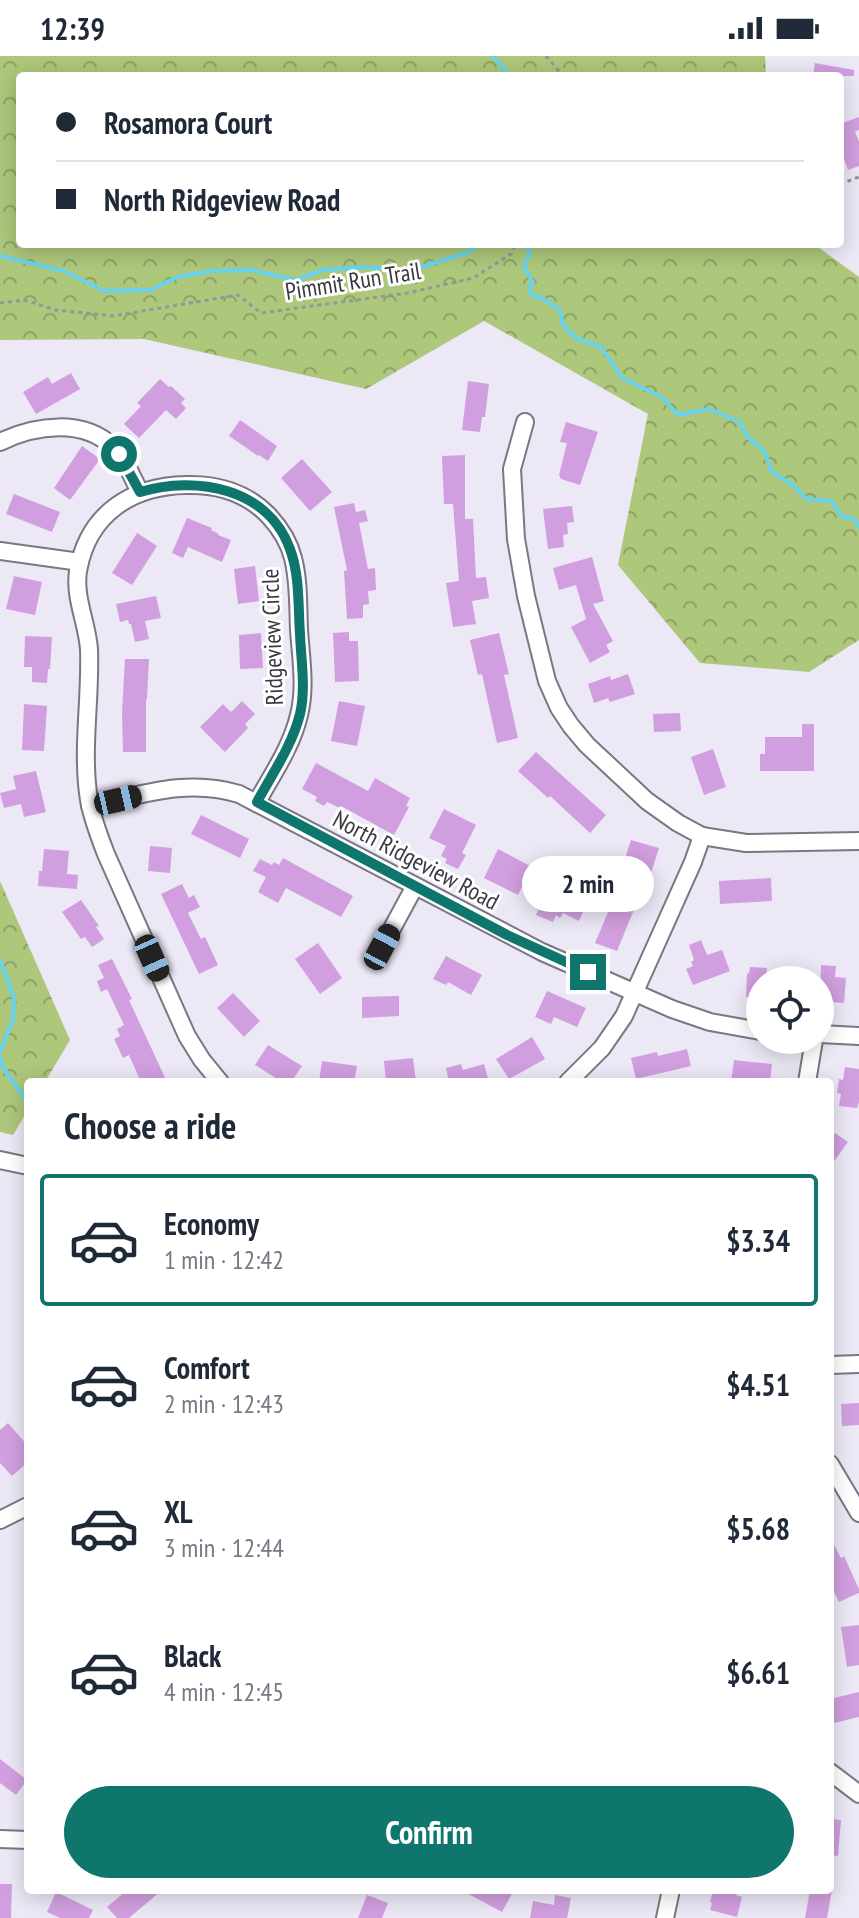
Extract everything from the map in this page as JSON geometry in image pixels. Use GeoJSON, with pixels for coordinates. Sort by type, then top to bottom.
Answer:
{"type":"FeatureCollection","features":[{"type":"Feature","properties":{"kind":"street"},"geometry":{"type":"LineString","coordinates":[[525,422],[512,469],[516,539],[547,681],[571,726],[636,792],[678,823],[702,836],[746,843],[859,841]]}},
{"type":"Feature","properties":{"kind":"street"},"geometry":{"type":"LineString","coordinates":[[0,442],[24,433],[55,428],[89,431],[114,448],[140,492]]}},
{"type":"Feature","properties":{"kind":"street","name":"Ridgeview Circle"},"geometry":{"type":"LineString","coordinates":[[217,1078],[187,1036],[106,854],[90,806],[86,761],[89,649],[77,592],[80,562],[88,539],[99,522],[113,508],[140,492],[181,485],[227,490],[262,510],[282,532],[290,549],[297,579],[302,703],[288,746],[257,802]]}},
{"type":"Feature","properties":{"kind":"street"},"geometry":{"type":"LineString","coordinates":[[0,551],[80,562]]}},
{"type":"Feature","properties":{"kind":"street","name":"North Ridgeview Road"},"geometry":{"type":"LineString","coordinates":[[90,806],[189,786],[227,790],[257,802],[525,944],[672,1009],[746,1029]]}},
{"type":"Feature","properties":{"kind":"street"},"geometry":{"type":"LineString","coordinates":[[572,1078],[618,1027],[702,836]]}},
{"type":"Feature","properties":{"kind":"street"},"geometry":{"type":"LineString","coordinates":[[382,947],[415,886]]}},
{"type":"Feature","properties":{"kind":"street"},"geometry":{"type":"LineString","coordinates":[[834,1035],[859,1036]]}},
{"type":"Feature","properties":{"kind":"street"},"geometry":{"type":"LineString","coordinates":[[808,1078],[812,1054]]}},
{"type":"Feature","properties":{"kind":"street"},"geometry":{"type":"LineString","coordinates":[[0,1160],[24,1165]]}},
{"type":"Feature","properties":{"kind":"street"},"geometry":{"type":"LineString","coordinates":[[834,1365],[859,1364]]}},
{"type":"Feature","properties":{"kind":"street"},"geometry":{"type":"LineString","coordinates":[[834,1471],[859,1513]]}},
{"type":"Feature","properties":{"kind":"street"},"geometry":{"type":"LineString","coordinates":[[0,1520],[24,1508]]}},
{"type":"Feature","properties":{"kind":"street"},"geometry":{"type":"LineString","coordinates":[[834,1775],[859,1794]]}},
{"type":"Feature","properties":{"kind":"street"},"geometry":{"type":"LineString","coordinates":[[0,1839],[24,1840]]}},
{"type":"Feature","properties":{"kind":"street"},"geometry":{"type":"LineString","coordinates":[[665,1918],[670,1894]]}},
{"type":"Feature","properties":{"kind":"path"},"geometry":{"type":"LineString","coordinates":[[546,56],[560,72]]}},
{"type":"Feature","properties":{"kind":"path","name":"Pimmit Run Trail"},"geometry":{"type":"LineString","coordinates":[[0,303],[24,300],[56,310],[113,316],[238,295],[261,313],[408,293],[473,278],[511,254],[514,248]]}},
{"type":"Feature","properties":{"kind":"green space"},"geometry":{"type":"Polygon","coordinates":[[[0,56],[765,56],[766,72],[16,72],[16,248],[819,248],[859,277],[859,640],[809,672],[700,663],[618,565],[648,414],[484,321],[366,389],[144,339],[0,340],[0,56]]]}},
{"type":"Feature","properties":{"kind":"green space"},"geometry":{"type":"Polygon","coordinates":[[[0,881],[70,1040],[47,1078],[24,1078],[24,1117],[13,1135],[0,1132],[0,881]]]}},
{"type":"Feature","properties":{"kind":"building"},"geometry":{"type":"Polygon","coordinates":[[[815,63],[854,70],[854,76],[844,76],[844,72],[814,72],[815,63]]]}},
{"type":"Feature","properties":{"kind":"building"},"geometry":{"type":"Polygon","coordinates":[[[859,117],[859,130],[855,131],[859,142],[859,166],[848,170],[844,159],[844,123],[859,117]]]}},
{"type":"Feature","properties":{"kind":"building"},"geometry":{"type":"Polygon","coordinates":[[[71,373],[80,389],[36,414],[23,392],[48,377],[52,384],[71,373]]]}},
{"type":"Feature","properties":{"kind":"building"},"geometry":{"type":"Polygon","coordinates":[[[160,379],[185,399],[181,403],[186,408],[176,419],[166,410],[139,438],[124,424],[141,406],[137,403],[160,379]]]}},
{"type":"Feature","properties":{"kind":"building"},"geometry":{"type":"Polygon","coordinates":[[[468,381],[489,384],[480,432],[462,430],[468,381]]]}},
{"type":"Feature","properties":{"kind":"building"},"geometry":{"type":"Polygon","coordinates":[[[240,420],[277,446],[268,461],[229,436],[240,420]]]}},
{"type":"Feature","properties":{"kind":"building"},"geometry":{"type":"Polygon","coordinates":[[[566,422],[598,432],[580,485],[561,479],[559,475],[567,443],[560,442],[566,422]]]}},
{"type":"Feature","properties":{"kind":"building"},"geometry":{"type":"Polygon","coordinates":[[[82,446],[100,459],[70,500],[54,488],[82,446]]]}},
{"type":"Feature","properties":{"kind":"building"},"geometry":{"type":"Polygon","coordinates":[[[465,455],[465,519],[473,519],[476,578],[486,577],[489,598],[472,601],[476,624],[453,627],[446,583],[459,581],[453,504],[444,504],[442,456],[465,455]]]}},
{"type":"Feature","properties":{"kind":"building"},"geometry":{"type":"Polygon","coordinates":[[[302,459],[332,492],[310,511],[281,478],[302,459]]]}},
{"type":"Feature","properties":{"kind":"building"},"geometry":{"type":"Polygon","coordinates":[[[14,494],[60,512],[52,532],[6,514],[14,494]]]}},
{"type":"Feature","properties":{"kind":"building"},"geometry":{"type":"Polygon","coordinates":[[[354,503],[356,512],[365,510],[368,521],[359,523],[368,569],[375,568],[376,590],[368,591],[369,604],[363,605],[363,618],[347,619],[344,571],[347,570],[334,507],[354,503]]]}},
{"type":"Feature","properties":{"kind":"building"},"geometry":{"type":"Polygon","coordinates":[[[572,506],[574,522],[567,523],[568,534],[563,535],[564,547],[548,549],[543,509],[572,506]]]}},
{"type":"Feature","properties":{"kind":"building"},"geometry":{"type":"Polygon","coordinates":[[[187,518],[231,540],[222,562],[188,547],[183,558],[172,553],[187,518]]]}},
{"type":"Feature","properties":{"kind":"building"},"geometry":{"type":"Polygon","coordinates":[[[137,533],[157,546],[132,585],[112,573],[137,533]]]}},
{"type":"Feature","properties":{"kind":"building"},"geometry":{"type":"Polygon","coordinates":[[[592,557],[604,601],[593,604],[613,641],[606,645],[610,652],[590,663],[571,627],[586,619],[576,585],[559,590],[553,568],[592,557]]]}},
{"type":"Feature","properties":{"kind":"building"},"geometry":{"type":"Polygon","coordinates":[[[255,566],[259,601],[238,604],[234,569],[255,566]]]}},
{"type":"Feature","properties":{"kind":"building"},"geometry":{"type":"Polygon","coordinates":[[[14,576],[42,582],[35,615],[6,609],[14,576]]]}},
{"type":"Feature","properties":{"kind":"building"},"geometry":{"type":"Polygon","coordinates":[[[156,596],[161,618],[145,621],[149,639],[135,642],[128,620],[120,622],[116,604],[156,596]]]}},
{"type":"Feature","properties":{"kind":"building"},"geometry":{"type":"Polygon","coordinates":[[[349,632],[349,641],[358,641],[359,681],[335,682],[333,633],[349,632]]]}},
{"type":"Feature","properties":{"kind":"building"},"geometry":{"type":"Polygon","coordinates":[[[261,633],[263,668],[240,669],[239,635],[261,633]]]}},
{"type":"Feature","properties":{"kind":"building"},"geometry":{"type":"Polygon","coordinates":[[[499,633],[509,674],[504,675],[518,738],[497,743],[482,674],[478,675],[470,640],[499,633]]]}},
{"type":"Feature","properties":{"kind":"building"},"geometry":{"type":"Polygon","coordinates":[[[25,636],[52,637],[47,683],[32,682],[32,667],[24,667],[25,636]]]}},
{"type":"Feature","properties":{"kind":"building"},"geometry":{"type":"Polygon","coordinates":[[[125,659],[149,659],[146,752],[123,752],[125,659]]]}},
{"type":"Feature","properties":{"kind":"building"},"geometry":{"type":"Polygon","coordinates":[[[628,674],[635,694],[610,702],[608,698],[594,703],[588,684],[610,676],[611,680],[628,674]]]}},
{"type":"Feature","properties":{"kind":"building"},"geometry":{"type":"Polygon","coordinates":[[[242,701],[255,714],[245,724],[248,728],[225,752],[200,727],[223,704],[231,712],[242,701]]]}},
{"type":"Feature","properties":{"kind":"building"},"geometry":{"type":"Polygon","coordinates":[[[339,701],[365,706],[357,746],[331,741],[339,701]]]}},
{"type":"Feature","properties":{"kind":"building"},"geometry":{"type":"Polygon","coordinates":[[[24,704],[47,706],[44,751],[22,750],[24,704]]]}},
{"type":"Feature","properties":{"kind":"building"},"geometry":{"type":"Polygon","coordinates":[[[680,713],[681,731],[654,732],[653,714],[680,713]]]}},
{"type":"Feature","properties":{"kind":"building"},"geometry":{"type":"Polygon","coordinates":[[[802,724],[814,724],[814,771],[760,771],[760,754],[765,754],[765,737],[802,737],[802,724]]]}},
{"type":"Feature","properties":{"kind":"building"},"geometry":{"type":"Polygon","coordinates":[[[713,749],[726,787],[704,795],[691,757],[713,749]]]}},
{"type":"Feature","properties":{"kind":"building"},"geometry":{"type":"Polygon","coordinates":[[[536,752],[606,815],[590,833],[518,771],[536,752]]]}},
{"type":"Feature","properties":{"kind":"building"},"geometry":{"type":"Polygon","coordinates":[[[316,763],[368,791],[375,778],[410,798],[406,806],[409,807],[394,835],[341,806],[327,802],[324,806],[315,801],[317,797],[302,789],[316,763]]]}},
{"type":"Feature","properties":{"kind":"building"},"geometry":{"type":"Polygon","coordinates":[[[36,771],[46,812],[24,817],[21,804],[4,808],[0,793],[16,789],[13,776],[36,771]]]}},
{"type":"Feature","properties":{"kind":"building"},"geometry":{"type":"Polygon","coordinates":[[[444,809],[476,825],[458,869],[445,863],[447,859],[441,856],[446,846],[429,838],[444,809]]]}},
{"type":"Feature","properties":{"kind":"building"},"geometry":{"type":"Polygon","coordinates":[[[201,815],[249,839],[240,858],[191,834],[201,815]]]}},
{"type":"Feature","properties":{"kind":"building"},"geometry":{"type":"Polygon","coordinates":[[[631,840],[659,848],[646,888],[618,880],[631,840]]]}},
{"type":"Feature","properties":{"kind":"building"},"geometry":{"type":"Polygon","coordinates":[[[150,846],[172,848],[170,873],[148,871],[150,846]]]}},
{"type":"Feature","properties":{"kind":"building"},"geometry":{"type":"Polygon","coordinates":[[[44,849],[69,851],[67,874],[78,875],[77,889],[38,886],[44,849]]]}},
{"type":"Feature","properties":{"kind":"building"},"geometry":{"type":"Polygon","coordinates":[[[498,849],[532,867],[518,895],[484,878],[498,849]]]}},
{"type":"Feature","properties":{"kind":"building"},"geometry":{"type":"Polygon","coordinates":[[[283,858],[353,896],[341,917],[286,888],[278,903],[258,892],[266,877],[253,871],[260,859],[279,865],[283,858]]]}},
{"type":"Feature","properties":{"kind":"building"},"geometry":{"type":"Polygon","coordinates":[[[555,874],[577,883],[572,893],[588,900],[579,921],[563,913],[560,918],[556,915],[553,922],[536,915],[555,874]]]}},
{"type":"Feature","properties":{"kind":"building"},"geometry":{"type":"Polygon","coordinates":[[[771,878],[772,901],[720,904],[719,881],[771,878]]]}},
{"type":"Feature","properties":{"kind":"building"},"geometry":{"type":"Polygon","coordinates":[[[182,884],[189,898],[194,895],[200,907],[188,913],[201,939],[205,937],[218,965],[199,974],[161,894],[182,884]]]}},
{"type":"Feature","properties":{"kind":"building"},"geometry":{"type":"Polygon","coordinates":[[[614,898],[635,907],[617,951],[595,943],[614,898]]]}},
{"type":"Feature","properties":{"kind":"building"},"geometry":{"type":"Polygon","coordinates":[[[81,900],[104,939],[92,947],[85,937],[81,939],[62,912],[81,900]]]}},
{"type":"Feature","properties":{"kind":"building"},"geometry":{"type":"Polygon","coordinates":[[[701,940],[707,955],[722,950],[730,971],[693,985],[686,969],[693,966],[691,962],[694,960],[689,945],[701,940]]]}},
{"type":"Feature","properties":{"kind":"building"},"geometry":{"type":"Polygon","coordinates":[[[318,943],[342,978],[320,994],[295,959],[318,943]]]}},
{"type":"Feature","properties":{"kind":"building"},"geometry":{"type":"Polygon","coordinates":[[[446,956],[482,975],[471,995],[448,982],[446,985],[433,979],[446,956]]]}},
{"type":"Feature","properties":{"kind":"building"},"geometry":{"type":"Polygon","coordinates":[[[112,959],[165,1078],[139,1078],[129,1055],[123,1058],[114,1039],[120,1036],[117,1029],[124,1025],[107,989],[101,992],[97,981],[104,978],[98,965],[112,959]]]}},
{"type":"Feature","properties":{"kind":"building"},"geometry":{"type":"Polygon","coordinates":[[[821,965],[836,966],[835,977],[846,978],[844,1003],[834,1002],[834,966],[821,965]]]}},
{"type":"Feature","properties":{"kind":"building"},"geometry":{"type":"Polygon","coordinates":[[[547,991],[586,1008],[577,1027],[554,1017],[551,1024],[535,1017],[547,991]]]}},
{"type":"Feature","properties":{"kind":"building"},"geometry":{"type":"Polygon","coordinates":[[[233,993],[260,1021],[244,1037],[217,1008],[233,993]]]}},
{"type":"Feature","properties":{"kind":"building"},"geometry":{"type":"Polygon","coordinates":[[[399,996],[399,1016],[362,1018],[362,997],[399,996]]]}},
{"type":"Feature","properties":{"kind":"building"},"geometry":{"type":"Polygon","coordinates":[[[532,1037],[545,1059],[508,1078],[496,1059],[532,1037]]]}},
{"type":"Feature","properties":{"kind":"building"},"geometry":{"type":"Polygon","coordinates":[[[268,1045],[302,1066],[294,1078],[276,1078],[255,1065],[268,1045]]]}},
{"type":"Feature","properties":{"kind":"building"},"geometry":{"type":"Polygon","coordinates":[[[687,1049],[691,1066],[636,1078],[631,1058],[657,1052],[658,1056],[687,1049]]]}},
{"type":"Feature","properties":{"kind":"building"},"geometry":{"type":"Polygon","coordinates":[[[413,1058],[416,1078],[386,1078],[384,1061],[413,1058]]]}},
{"type":"Feature","properties":{"kind":"building"},"geometry":{"type":"Polygon","coordinates":[[[734,1060],[772,1064],[770,1078],[732,1078],[734,1060]]]}},
{"type":"Feature","properties":{"kind":"building"},"geometry":{"type":"Polygon","coordinates":[[[322,1061],[357,1066],[355,1078],[320,1078],[322,1061]]]}},
{"type":"Feature","properties":{"kind":"building"},"geometry":{"type":"Polygon","coordinates":[[[461,1064],[463,1070],[484,1064],[488,1078],[448,1078],[446,1068],[461,1064]]]}},
{"type":"Feature","properties":{"kind":"building"},"geometry":{"type":"Polygon","coordinates":[[[845,1067],[859,1069],[857,1108],[839,1106],[839,1079],[843,1080],[845,1067]]]}},
{"type":"Feature","properties":{"kind":"building"},"geometry":{"type":"Polygon","coordinates":[[[834,1134],[848,1142],[834,1161],[834,1134]]]}},
{"type":"Feature","properties":{"kind":"building"},"geometry":{"type":"Polygon","coordinates":[[[859,1403],[859,1425],[842,1426],[841,1404],[859,1403]]]}},
{"type":"Feature","properties":{"kind":"building"},"geometry":{"type":"Polygon","coordinates":[[[8,1423],[24,1441],[24,1466],[12,1476],[0,1463],[0,1430],[8,1423]]]}},
{"type":"Feature","properties":{"kind":"building"},"geometry":{"type":"Polygon","coordinates":[[[834,1545],[841,1558],[844,1556],[859,1589],[859,1593],[839,1602],[834,1591],[834,1545]]]}},
{"type":"Feature","properties":{"kind":"building"},"geometry":{"type":"Polygon","coordinates":[[[859,1625],[859,1665],[847,1667],[841,1627],[859,1625]]]}},
{"type":"Feature","properties":{"kind":"building"},"geometry":{"type":"Polygon","coordinates":[[[859,1692],[859,1717],[834,1723],[834,1698],[859,1692]]]}},
{"type":"Feature","properties":{"kind":"building"},"geometry":{"type":"Polygon","coordinates":[[[0,1759],[24,1778],[24,1784],[16,1795],[0,1783],[0,1759]]]}},
{"type":"Feature","properties":{"kind":"building"},"geometry":{"type":"Polygon","coordinates":[[[834,1819],[841,1820],[838,1856],[834,1856],[834,1819]]]}},
{"type":"Feature","properties":{"kind":"building"},"geometry":{"type":"Polygon","coordinates":[[[0,1884],[12,1884],[11,1918],[0,1918],[0,1884]]]}},
{"type":"Feature","properties":{"kind":"building"},"geometry":{"type":"Polygon","coordinates":[[[55,1894],[93,1910],[89,1918],[60,1918],[47,1912],[55,1894]]]}},
{"type":"Feature","properties":{"kind":"building"},"geometry":{"type":"Polygon","coordinates":[[[122,1894],[157,1894],[129,1918],[117,1918],[107,1907],[122,1894]]]}},
{"type":"Feature","properties":{"kind":"building"},"geometry":{"type":"Polygon","coordinates":[[[468,1894],[512,1894],[502,1912],[468,1894]]]}},
{"type":"Feature","properties":{"kind":"building"},"geometry":{"type":"Polygon","coordinates":[[[712,1894],[736,1894],[742,1897],[737,1917],[710,1910],[712,1894]]]}},
{"type":"Feature","properties":{"kind":"building"},"geometry":{"type":"Polygon","coordinates":[[[809,1894],[831,1894],[827,1918],[805,1918],[809,1894]]]}},
{"type":"Feature","properties":{"kind":"building"},"geometry":{"type":"Polygon","coordinates":[[[367,1895],[388,1903],[382,1918],[358,1918],[367,1895]]]}},
{"type":"Feature","properties":{"kind":"building"},"geometry":{"type":"Polygon","coordinates":[[[555,1895],[571,1898],[567,1918],[530,1918],[533,1901],[554,1905],[555,1895]]]}},
{"type":"Feature","properties":{"kind":"waterway"},"geometry":{"type":"LineString","coordinates":[[493,56],[507,72]]}},
{"type":"Feature","properties":{"kind":"waterway"},"geometry":{"type":"LineString","coordinates":[[0,256],[64,271],[104,291],[151,290],[177,277],[212,271],[251,270],[296,280],[323,270],[361,267],[412,270],[474,248]]}},
{"type":"Feature","properties":{"kind":"waterway"},"geometry":{"type":"LineString","coordinates":[[528,248],[530,253],[524,267],[533,282],[529,289],[532,295],[560,310],[563,325],[576,338],[601,347],[622,378],[662,397],[678,415],[709,409],[740,422],[747,436],[765,452],[771,471],[793,485],[806,499],[831,501],[842,516],[854,519],[859,527]]}},
{"type":"Feature","properties":{"kind":"waterway"},"geometry":{"type":"LineString","coordinates":[[0,960],[14,998],[13,1020],[0,1052]]}},
{"type":"Feature","properties":{"kind":"waterway"},"geometry":{"type":"LineString","coordinates":[[0,1057],[4,1069],[24,1097]]}},
{"type":"Feature","properties":{"kind":"route"},"geometry":{"type":"LineString","coordinates":[[119,454],[140,492],[169,485],[227,490],[262,510],[282,532],[290,549],[297,579],[302,703],[288,746],[257,802],[507,935],[588,972]]}}]}
